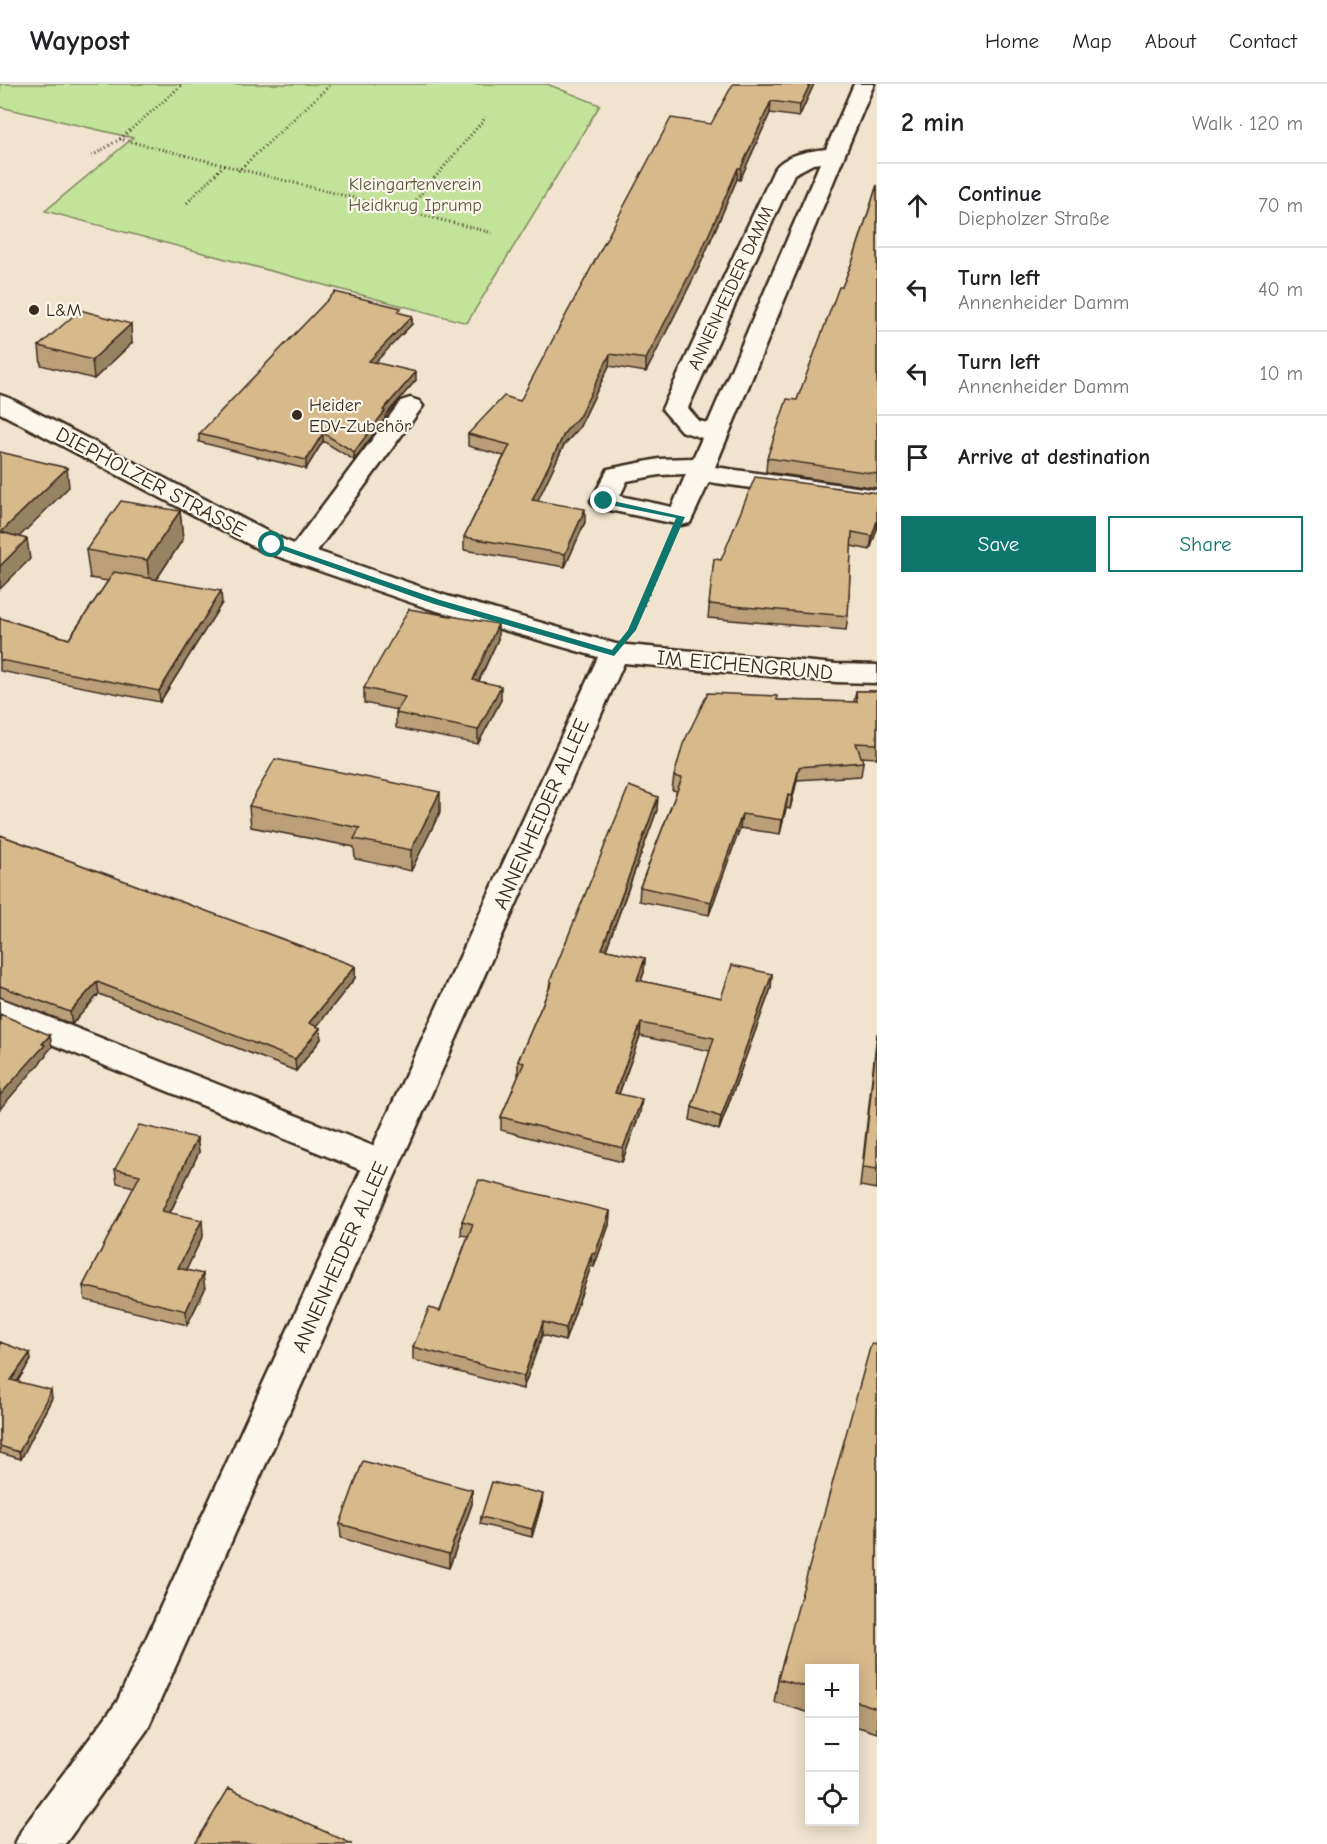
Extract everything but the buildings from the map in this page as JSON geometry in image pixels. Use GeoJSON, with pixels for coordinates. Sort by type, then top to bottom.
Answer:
{"type":"FeatureCollection","features":[{"type":"Feature","properties":{"kind":"street","name":"ANNENHEIDER DAMM"},"geometry":{"type":"LineString","coordinates":[[678,524],[864,84]]}},
{"type":"Feature","properties":{"kind":"street","name":"ANNENHEIDER DAMM"},"geometry":{"type":"LineString","coordinates":[[716,434],[690,426],[675,409],[785,170],[807,158],[835,154]]}},
{"type":"Feature","properties":{"kind":"street","name":"DIEPHOLZER STRASSE"},"geometry":{"type":"LineString","coordinates":[[0,403],[272,545],[437,602],[614,653]]}},
{"type":"Feature","properties":{"kind":"street"},"geometry":{"type":"LineString","coordinates":[[300,555],[410,406]]}},
{"type":"Feature","properties":{"kind":"street"},"geometry":{"type":"LineString","coordinates":[[678,524],[604,501],[617,475],[659,466],[701,470],[877,498]]}},
{"type":"Feature","properties":{"kind":"street","name":"IM EICHENGRUND"},"geometry":{"type":"LineString","coordinates":[[614,653],[836,673],[877,674]]}},
{"type":"Feature","properties":{"kind":"street","name":"ANNENHEIDER ALLEE"},"geometry":{"type":"LineString","coordinates":[[38,1844],[132,1716],[614,653]]}},
{"type":"Feature","properties":{"kind":"street"},"geometry":{"type":"LineString","coordinates":[[0,1010],[382,1164]]}},
{"type":"Feature","properties":{"kind":"path"},"geometry":{"type":"LineString","coordinates":[[92,156],[120,139],[183,84]]}},
{"type":"Feature","properties":{"kind":"path"},"geometry":{"type":"LineString","coordinates":[[238,171],[329,86]]}},
{"type":"Feature","properties":{"kind":"path"},"geometry":{"type":"LineString","coordinates":[[406,212],[486,117]]}},
{"type":"Feature","properties":{"kind":"path"},"geometry":{"type":"LineString","coordinates":[[120,139],[238,171],[493,233]]}},
{"type":"Feature","properties":{"kind":"path"},"geometry":{"type":"LineString","coordinates":[[187,203],[223,166]]}},
{"type":"Feature","properties":{"kind":"path"},"geometry":{"type":"LineString","coordinates":[[614,653],[632,630],[678,524]]}},
{"type":"Feature","properties":{"kind":"green space","name":"Kleingartenverein Heidkrug Iprump"},"geometry":{"type":"Polygon","coordinates":[[[0,84],[547,84],[600,105],[467,323],[45,211],[133,138],[0,107],[0,84]]]}},
{"type":"Feature","properties":{"kind":"place","name":"L&M"},"geometry":{"type":"Point","coordinates":[34,310]}},
{"type":"Feature","properties":{"kind":"place","name":"Heider EDV-Zubehör"},"geometry":{"type":"Point","coordinates":[297,415]}},
{"type":"Feature","properties":{"kind":"route"},"geometry":{"type":"LineString","coordinates":[[272,545],[437,602],[614,653],[632,630],[681,517],[604,501]]}}]}
